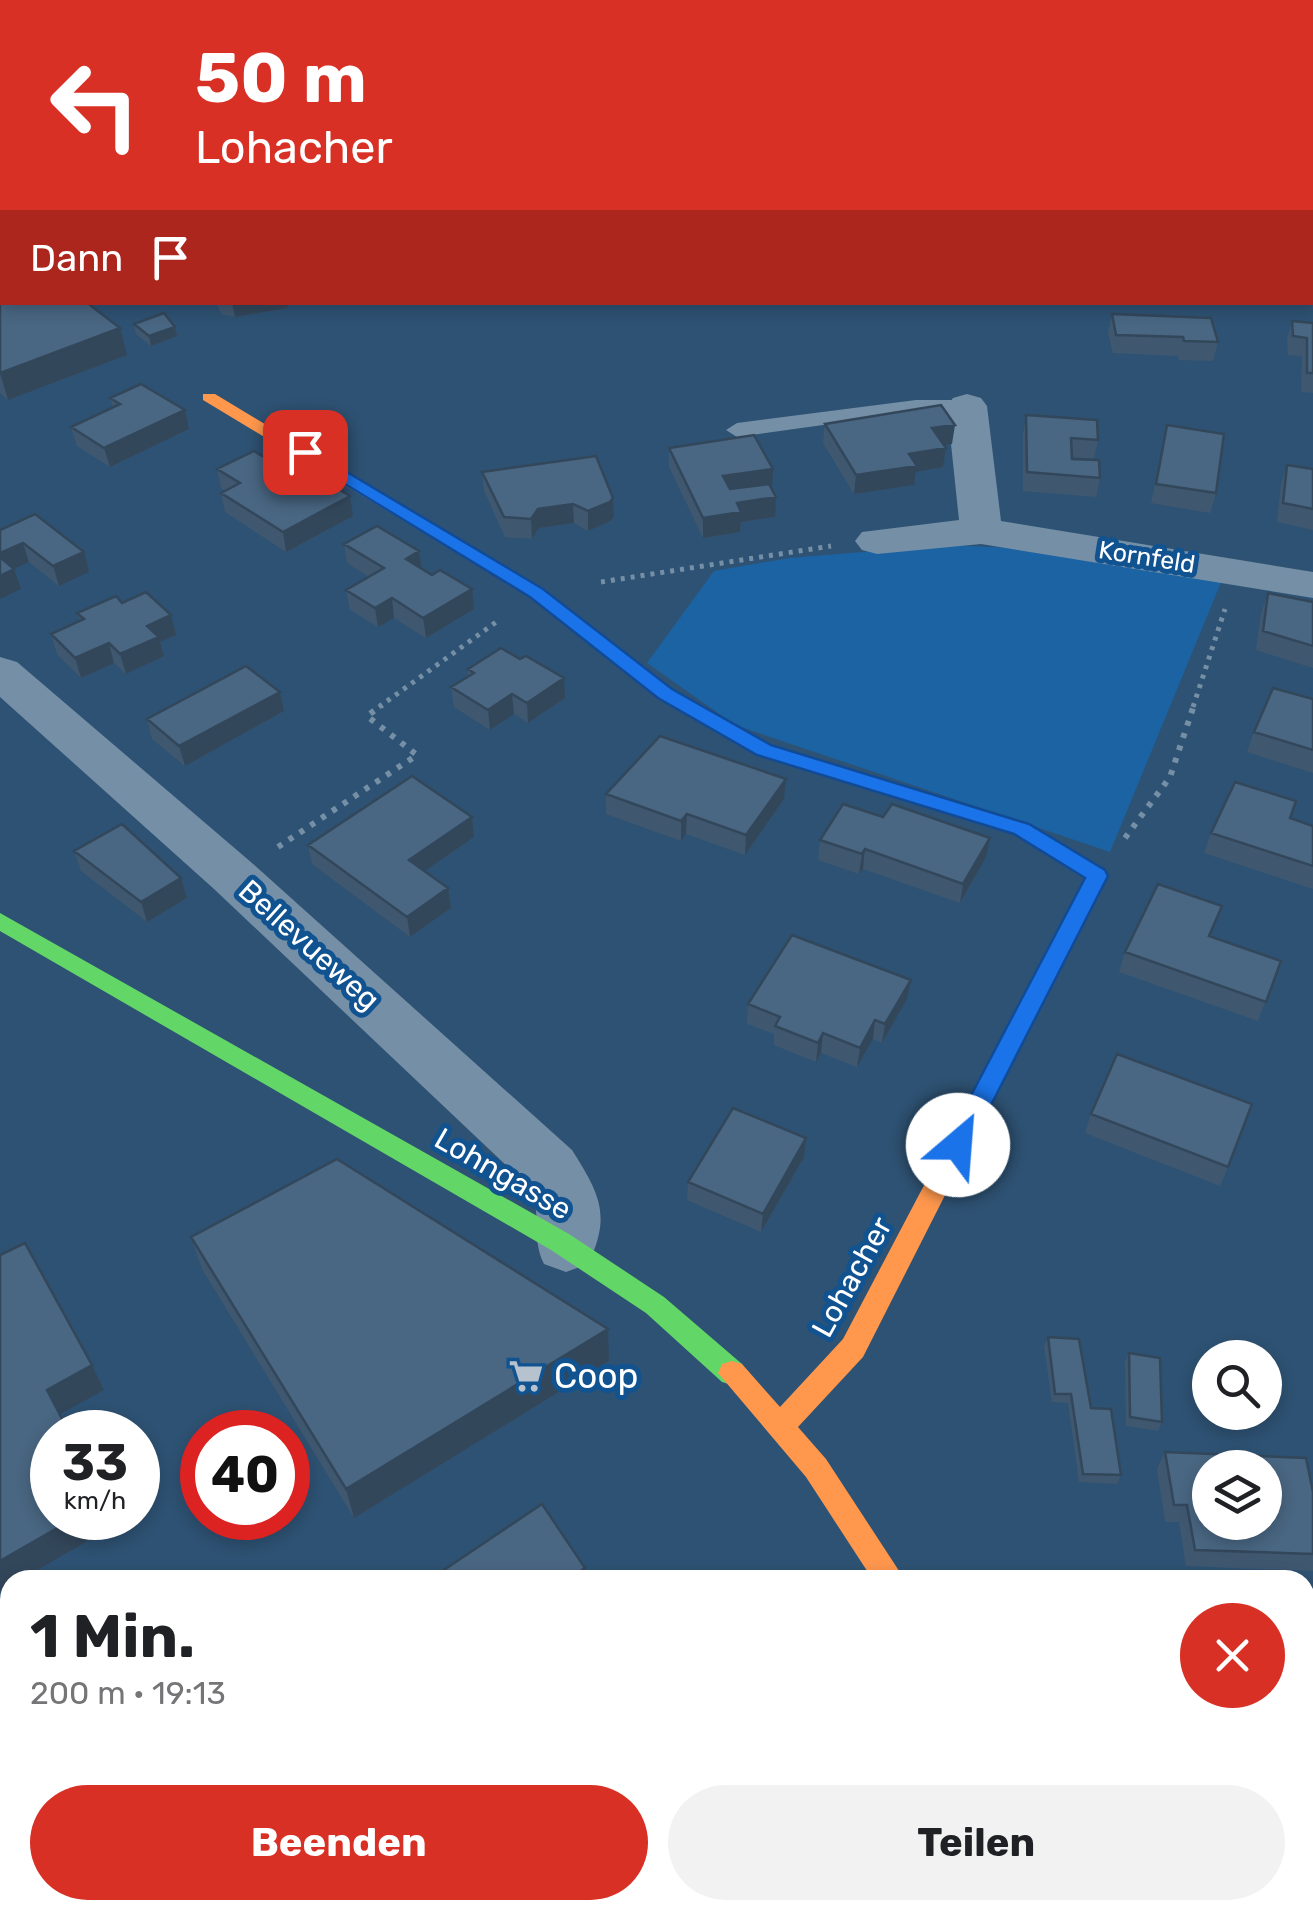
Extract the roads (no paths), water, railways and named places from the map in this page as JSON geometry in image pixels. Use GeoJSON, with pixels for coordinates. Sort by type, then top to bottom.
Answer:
{"type":"FeatureCollection","features":[{"type":"Feature","properties":{"kind":"street","name":"Lohacher"},"geometry":{"type":"LineString","coordinates":[[209,397],[537,593],[665,694],[764,750],[1022,829],[1097,876],[853,1348],[780,1426]]}},
{"type":"Feature","properties":{"kind":"street"},"geometry":{"type":"LineString","coordinates":[[967,406],[980,531]]}},
{"type":"Feature","properties":{"kind":"street","name":"Kornfeld"},"geometry":{"type":"LineString","coordinates":[[877,541],[980,531],[1313,585]]}},
{"type":"Feature","properties":{"kind":"street","name":"Bellevueweg"},"geometry":{"type":"LineString","coordinates":[[0,672],[234,876],[550,1168],[571,1202],[566,1245]]}},
{"type":"Feature","properties":{"kind":"street","name":"Lohngasse"},"geometry":{"type":"LineString","coordinates":[[0,922],[286,1080],[566,1245],[658,1306],[780,1426],[869,1540],[885,1570]]}},
{"type":"Feature","properties":{"kind":"lane"},"geometry":{"type":"LineString","coordinates":[[737,430],[916,406],[967,406]]}},
{"type":"Feature","properties":{"kind":"place","name":"Coop"},"geometry":{"type":"Point","coordinates":[526,1376]}}]}
